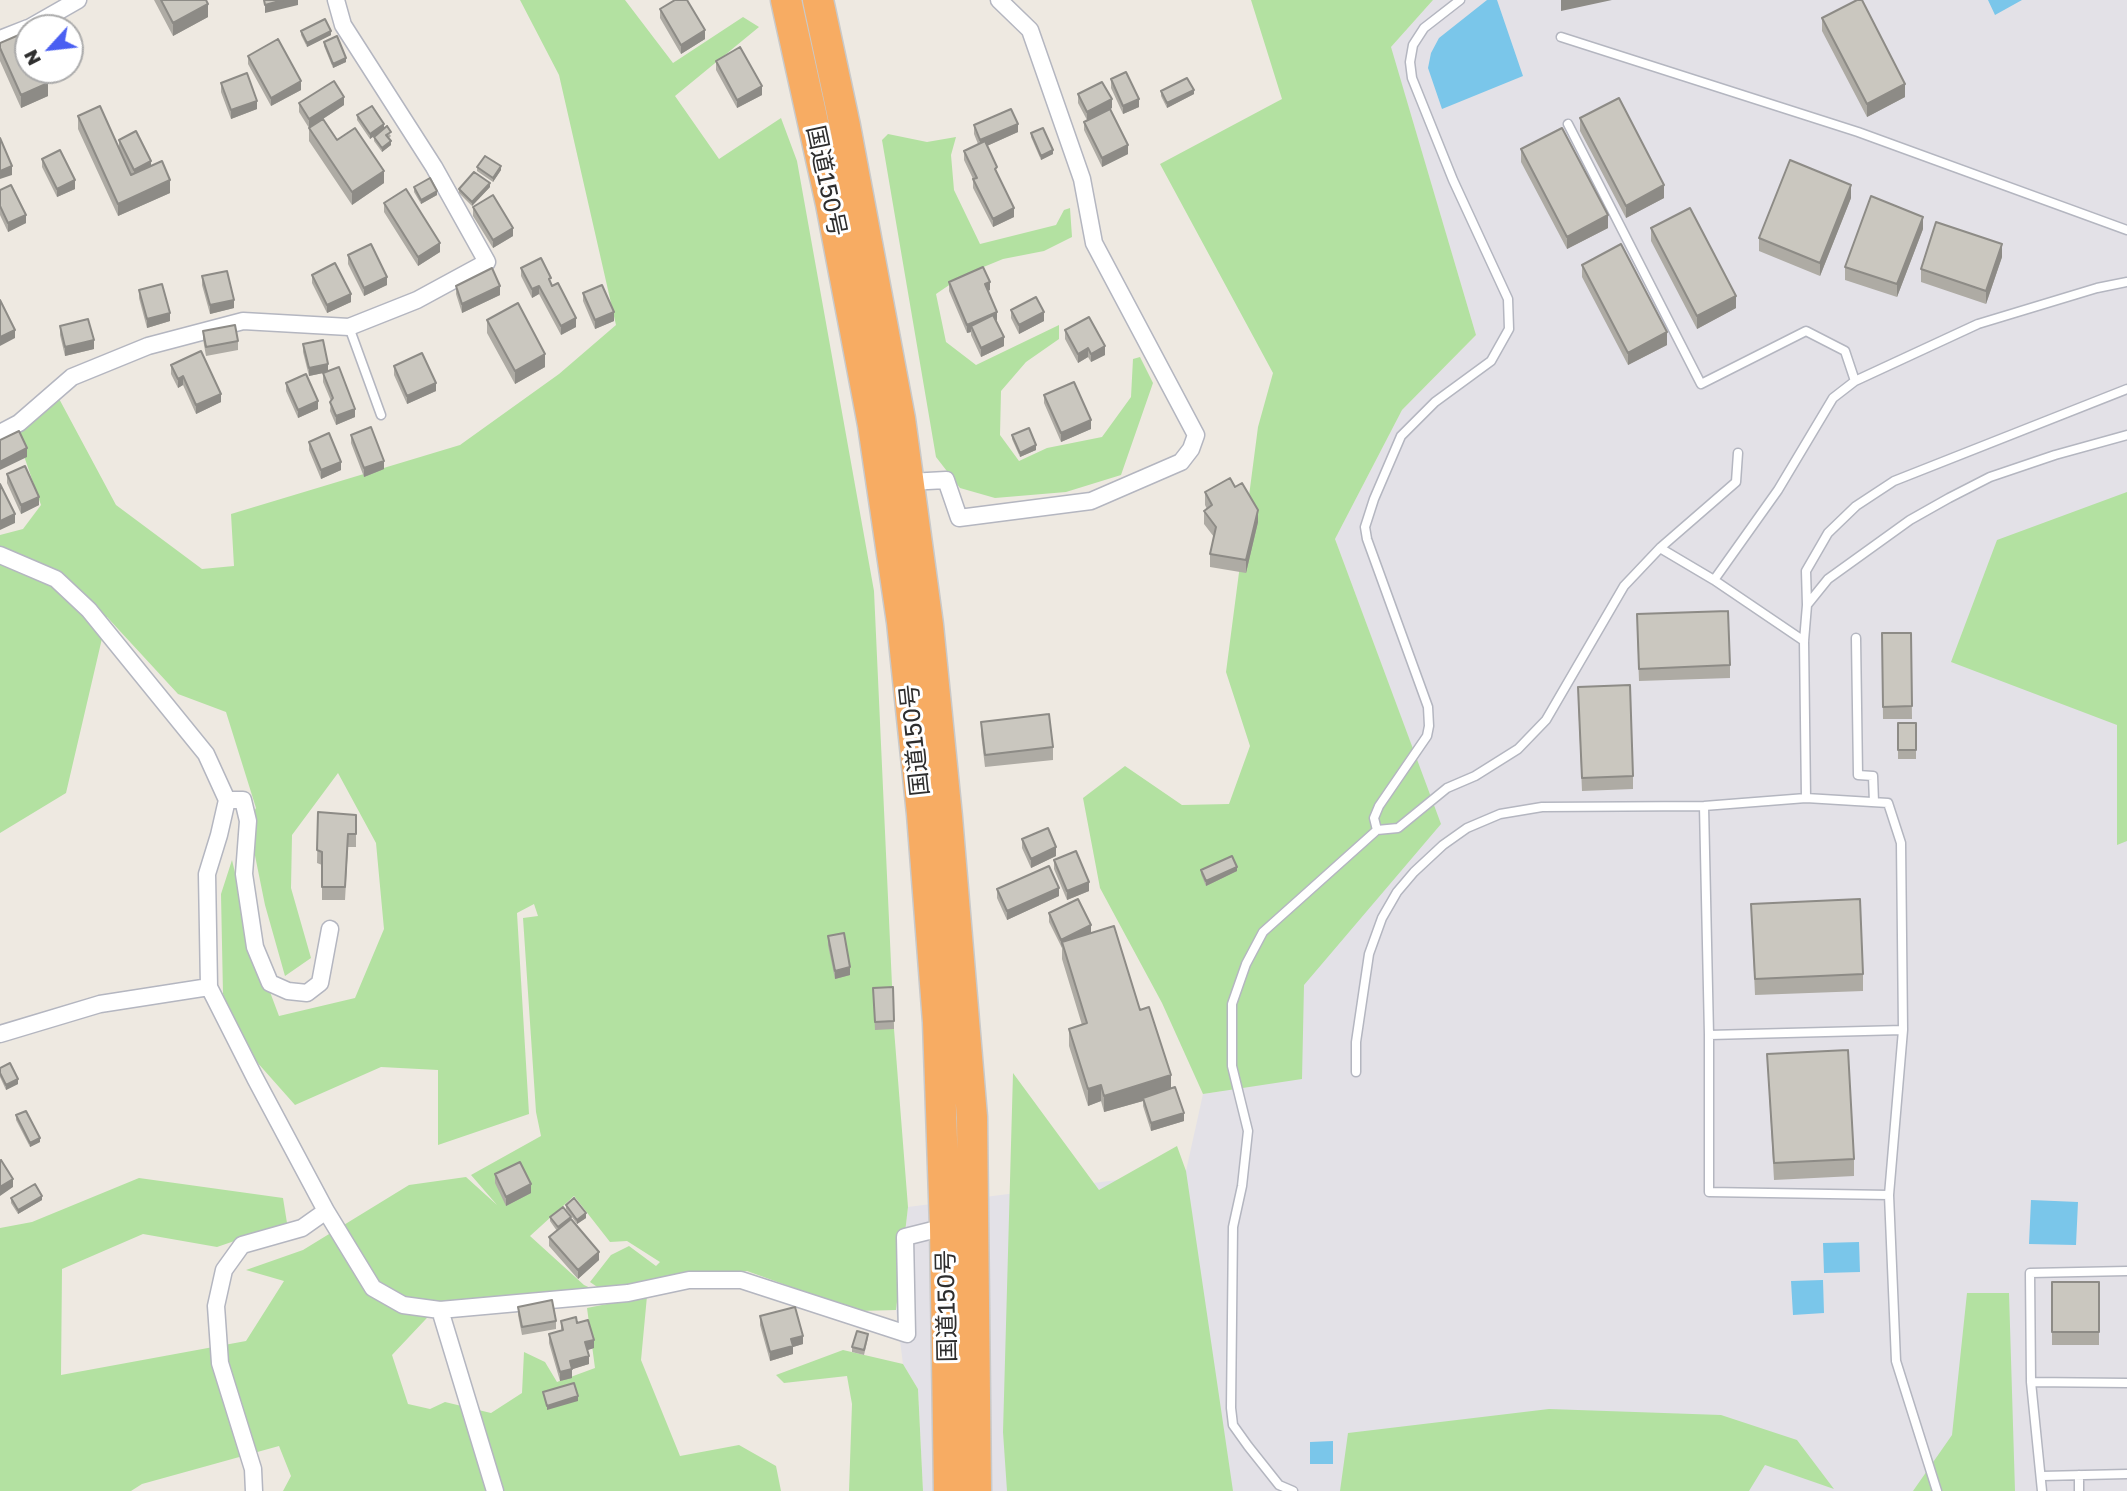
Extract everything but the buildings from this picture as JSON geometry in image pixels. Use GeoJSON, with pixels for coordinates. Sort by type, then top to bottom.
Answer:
{"type":"FeatureCollection","features":[{"type":"Feature","properties":{"kind":"highway","name":"国道150号"},"geometry":{"type":"LineString","coordinates":[[786,0],[831,204],[873,425],[902,622],[922,814],[938,1022],[945,1227],[949,1491]]}},
{"type":"Feature","properties":{"kind":"highway","name":"国道150号"},"geometry":{"type":"LineString","coordinates":[[818,0],[853,166],[900,419],[928,625],[972,1117],[975,1491]]}},
{"type":"Feature","properties":{"kind":"street"},"geometry":{"type":"LineString","coordinates":[[53,14],[78,0]]}},
{"type":"Feature","properties":{"kind":"street"},"geometry":{"type":"LineString","coordinates":[[0,433],[19,423],[72,377],[148,346],[243,321],[349,327],[417,300],[487,262],[434,167],[343,25],[336,0]]}},
{"type":"Feature","properties":{"kind":"street"},"geometry":{"type":"LineString","coordinates":[[909,482],[946,480],[959,518],[1091,501],[1181,462],[1191,449],[1195,435],[1094,243],[1082,179],[1030,30],[999,0]]}},
{"type":"Feature","properties":{"kind":"street"},"geometry":{"type":"LineString","coordinates":[[0,555],[56,579],[89,610],[206,754],[227,800],[206,873],[209,987],[327,1211],[373,1288],[403,1305],[440,1310],[628,1293],[689,1280],[741,1280],[907,1334],[905,1237],[945,1227]]}},
{"type":"Feature","properties":{"kind":"street"},"geometry":{"type":"LineString","coordinates":[[227,800],[243,800],[248,821],[244,874],[256,947],[270,983],[288,991],[307,993],[320,983],[330,929]]}},
{"type":"Feature","properties":{"kind":"street"},"geometry":{"type":"LineString","coordinates":[[0,1032],[100,1004],[209,987]]}},
{"type":"Feature","properties":{"kind":"street"},"geometry":{"type":"LineString","coordinates":[[254,1491],[253,1469],[220,1363],[216,1306],[224,1270],[242,1245],[302,1227],[327,1211]]}},
{"type":"Feature","properties":{"kind":"street"},"geometry":{"type":"LineString","coordinates":[[440,1310],[495,1491]]}},
{"type":"Feature","properties":{"kind":"lane"},"geometry":{"type":"LineString","coordinates":[[1377,831],[1374,818],[1379,806],[1427,736],[1429,726],[1428,707],[1365,527],[1401,436],[1435,402],[1491,361],[1510,329],[1508,299],[1453,180],[1412,78],[1410,62],[1413,45],[1424,28],[1461,0]]}},
{"type":"Feature","properties":{"kind":"lane"},"geometry":{"type":"LineString","coordinates":[[1561,37],[1858,132],[2127,230]]}},
{"type":"Feature","properties":{"kind":"lane"},"geometry":{"type":"LineString","coordinates":[[1568,124],[1701,384],[1806,331],[1845,351],[1856,381]]}},
{"type":"Feature","properties":{"kind":"lane"},"geometry":{"type":"LineString","coordinates":[[1714,580],[1778,490],[1833,398],[1856,381],[1978,324],[2097,288],[2127,282]]}},
{"type":"Feature","properties":{"kind":"lane"},"geometry":{"type":"LineString","coordinates":[[349,327],[381,415]]}},
{"type":"Feature","properties":{"kind":"lane"},"geometry":{"type":"LineString","coordinates":[[1806,799],[1806,571],[1828,533],[1856,506],[1894,481],[2127,389]]}},
{"type":"Feature","properties":{"kind":"lane"},"geometry":{"type":"LineString","coordinates":[[1807,605],[1828,579],[1910,520],[1959,493],[1990,477],[2127,435]]}},
{"type":"Feature","properties":{"kind":"lane"},"geometry":{"type":"LineString","coordinates":[[1293,1491],[1279,1485],[1248,1446],[1233,1424],[1231,1408],[1233,1227],[1242,1186],[1248,1131],[1232,1066],[1232,1004],[1246,964],[1263,932],[1377,831],[1398,828],[1447,788],[1475,776],[1518,749],[1546,720],[1625,586],[1660,548],[1736,482],[1738,453]]}},
{"type":"Feature","properties":{"kind":"lane"},"geometry":{"type":"LineString","coordinates":[[1660,548],[1714,580],[1804,640]]}},
{"type":"Feature","properties":{"kind":"lane"},"geometry":{"type":"LineString","coordinates":[[1856,638],[1858,775],[1873,776],[1874,802]]}},
{"type":"Feature","properties":{"kind":"lane"},"geometry":{"type":"LineString","coordinates":[[1356,1072],[1356,1042],[1369,954],[1382,918],[1397,892],[1443,845],[1467,828],[1500,814],[1542,807],[1704,806],[1806,799],[1888,803],[1901,843],[1903,1030],[1889,1195],[1896,1361],[1937,1491]]}},
{"type":"Feature","properties":{"kind":"lane"},"geometry":{"type":"LineString","coordinates":[[1704,806],[1709,1192],[1889,1195]]}},
{"type":"Feature","properties":{"kind":"lane"},"geometry":{"type":"LineString","coordinates":[[1709,1035],[1903,1030]]}},
{"type":"Feature","properties":{"kind":"lane"},"geometry":{"type":"LineString","coordinates":[[2042,1491],[2031,1382],[2030,1273],[2127,1271]]}},
{"type":"Feature","properties":{"kind":"lane"},"geometry":{"type":"LineString","coordinates":[[2031,1382],[2127,1383]]}},
{"type":"Feature","properties":{"kind":"lane"},"geometry":{"type":"LineString","coordinates":[[2042,1476],[2127,1474]]}},
{"type":"Feature","properties":{"kind":"lane"},"geometry":{"type":"LineString","coordinates":[[2079,1475],[2079,1491]]}},
{"type":"Feature","properties":{"kind":"shaded area"},"geometry":{"type":"Polygon","coordinates":[[[1433,0],[2127,0],[2127,1491],[923,1491],[918,1389],[903,1364],[896,1310],[908,1207],[1186,1171],[1203,1094],[1223,1091],[1411,744],[1335,539],[1402,410],[1476,335],[1404,92],[1391,59],[1391,47],[1433,0]]]}},
{"type":"Feature","properties":{"kind":"green space"},"geometry":{"type":"Polygon","coordinates":[[[520,0],[625,0],[673,63],[743,17],[759,27],[675,96],[719,159],[781,118],[797,161],[874,591],[894,1029],[908,1207],[896,1310],[858,1311],[747,1271],[606,1293],[590,1282],[611,1255],[629,1246],[656,1266],[660,1262],[627,1241],[610,1242],[574,1196],[530,1236],[584,1285],[597,1291],[441,1303],[392,1355],[408,1404],[430,1409],[445,1402],[491,1413],[522,1393],[524,1352],[545,1362],[557,1382],[595,1368],[587,1308],[647,1296],[641,1360],[680,1456],[739,1445],[776,1466],[781,1491],[283,1491],[291,1476],[279,1446],[142,1484],[131,1491],[0,1491],[0,1228],[32,1222],[139,1178],[283,1198],[287,1223],[217,1247],[143,1234],[62,1269],[61,1375],[246,1341],[284,1281],[246,1270],[303,1250],[409,1185],[466,1177],[497,1205],[471,1175],[541,1136],[536,1112],[523,918],[538,916],[534,904],[517,913],[529,1114],[438,1145],[438,1070],[381,1067],[295,1105],[248,1052],[223,994],[221,894],[232,860],[252,944],[279,1016],[355,998],[384,929],[376,843],[338,773],[292,835],[291,888],[311,958],[285,976],[265,905],[248,821],[256,808],[226,712],[178,694],[107,617],[66,793],[0,833],[0,535],[23,529],[41,505],[16,433],[56,393],[116,505],[202,569],[234,566],[231,514],[460,445],[559,374],[616,325],[559,75],[520,0]]]}},
{"type":"Feature","properties":{"kind":"green space"},"geometry":{"type":"Polygon","coordinates":[[[1251,0],[1433,0],[1391,47],[1476,335],[1402,410],[1335,539],[1441,824],[1304,985],[1302,1079],[1203,1094],[1162,1003],[1100,888],[1083,798],[1125,766],[1182,805],[1229,804],[1250,746],[1226,672],[1258,427],[1273,373],[1160,164],[1282,99],[1251,0]]]}},
{"type":"Feature","properties":{"kind":"green space"},"geometry":{"type":"Polygon","coordinates":[[[888,134],[927,142],[956,137],[951,155],[954,190],[980,244],[1056,225],[1064,210],[1070,208],[1072,237],[1044,251],[1003,259],[964,275],[936,294],[946,342],[976,365],[1059,325],[1059,339],[1026,362],[1001,391],[1000,435],[1019,461],[1047,448],[1102,437],[1131,397],[1133,359],[1140,357],[1153,383],[1121,475],[1066,492],[995,498],[960,488],[936,457],[882,140],[888,134]]]}},
{"type":"Feature","properties":{"kind":"green space"},"geometry":{"type":"Polygon","coordinates":[[[2127,492],[2127,841],[2117,845],[2117,725],[1951,662],[1997,540],[2127,492]]]}},
{"type":"Feature","properties":{"kind":"green space"},"geometry":{"type":"Polygon","coordinates":[[[1013,1073],[1099,1190],[1177,1146],[1186,1171],[1233,1491],[1007,1491],[1003,1432],[1013,1073]]]}},
{"type":"Feature","properties":{"kind":"green space"},"geometry":{"type":"Polygon","coordinates":[[[1967,1293],[2009,1293],[2015,1491],[1913,1491],[1952,1435],[1967,1293]]]}},
{"type":"Feature","properties":{"kind":"green space"},"geometry":{"type":"Polygon","coordinates":[[[843,1350],[903,1364],[918,1389],[923,1491],[849,1491],[852,1404],[847,1376],[784,1383],[776,1375],[843,1350]]]}},
{"type":"Feature","properties":{"kind":"green space"},"geometry":{"type":"Polygon","coordinates":[[[1549,1409],[1721,1415],[1797,1440],[1834,1489],[1765,1465],[1749,1491],[1340,1491],[1348,1433],[1549,1409]]]}},
{"type":"Feature","properties":{"kind":"water"},"geometry":{"type":"Polygon","coordinates":[[[1487,0],[1497,0],[1523,76],[1442,109],[1428,68],[1431,53],[1439,38],[1487,0]]]}},
{"type":"Feature","properties":{"kind":"water"},"geometry":{"type":"Polygon","coordinates":[[[1988,0],[2022,0],[1995,15],[1988,0]]]}},
{"type":"Feature","properties":{"kind":"water"},"geometry":{"type":"Polygon","coordinates":[[[2031,1200],[2078,1202],[2076,1245],[2029,1244],[2031,1200]]]}},
{"type":"Feature","properties":{"kind":"water"},"geometry":{"type":"Polygon","coordinates":[[[1859,1242],[1860,1272],[1824,1273],[1823,1243],[1859,1242]]]}},
{"type":"Feature","properties":{"kind":"water"},"geometry":{"type":"Polygon","coordinates":[[[1823,1280],[1824,1313],[1793,1315],[1791,1281],[1823,1280]]]}},
{"type":"Feature","properties":{"kind":"water"},"geometry":{"type":"Polygon","coordinates":[[[1333,1441],[1333,1464],[1310,1464],[1310,1442],[1333,1441]]]}}]}
